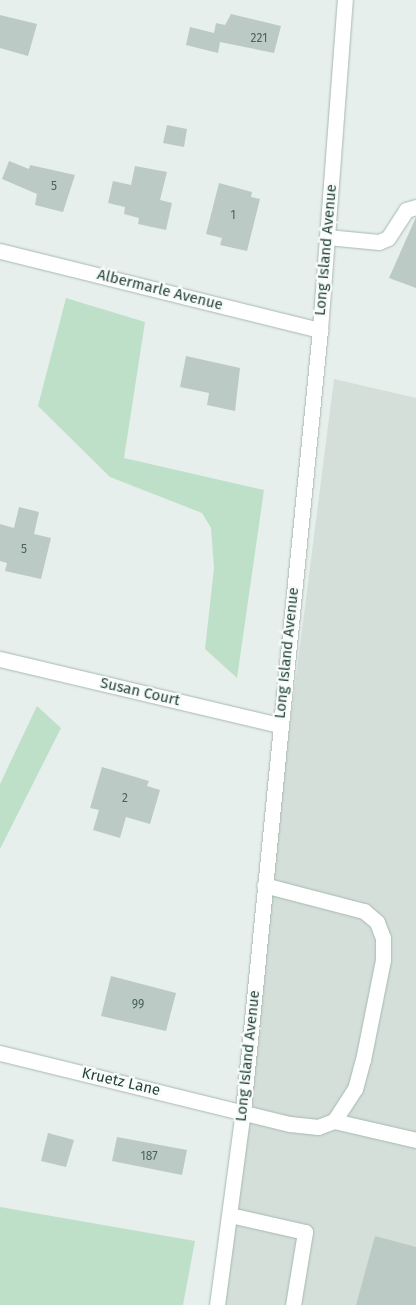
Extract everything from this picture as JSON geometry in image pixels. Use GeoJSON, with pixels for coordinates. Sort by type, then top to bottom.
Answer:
{"type":"FeatureCollection","features":[{"type":"Feature","properties":{"kind":"street","name":"Long Island Avenue"},"geometry":{"type":"LineString","coordinates":[[217,1305],[243,1111],[320,330],[345,0]]}},
{"type":"Feature","properties":{"kind":"street"},"geometry":{"type":"LineString","coordinates":[[327,237],[380,242],[398,226],[406,210],[416,207]]}},
{"type":"Feature","properties":{"kind":"street","name":"Albermarle Avenue"},"geometry":{"type":"LineString","coordinates":[[0,250],[320,330]]}},
{"type":"Feature","properties":{"kind":"street","name":"Susan Court"},"geometry":{"type":"LineString","coordinates":[[0,659],[280,725]]}},
{"type":"Feature","properties":{"kind":"street"},"geometry":{"type":"LineString","coordinates":[[264,886],[364,911],[377,922],[383,938],[383,960],[363,1060],[355,1089],[334,1121],[416,1140]]}},
{"type":"Feature","properties":{"kind":"street","name":"Kruetz Lane"},"geometry":{"type":"LineString","coordinates":[[0,1053],[290,1124],[318,1126],[334,1121]]}},
{"type":"Feature","properties":{"kind":"street"},"geometry":{"type":"LineString","coordinates":[[230,1216],[305,1232],[293,1305]]}},
{"type":"Feature","properties":{"kind":"shaded area"},"geometry":{"type":"Polygon","coordinates":[[[334,379],[416,398],[416,1305],[216,1305],[334,379]]]}},
{"type":"Feature","properties":{"kind":"green space"},"geometry":{"type":"Polygon","coordinates":[[[66,298],[145,322],[124,458],[264,490],[237,678],[205,649],[214,568],[211,528],[202,513],[110,477],[38,406],[66,298]]]}},
{"type":"Feature","properties":{"kind":"green space"},"geometry":{"type":"Polygon","coordinates":[[[37,706],[61,728],[0,849],[0,784],[37,706]]]}},
{"type":"Feature","properties":{"kind":"green space"},"geometry":{"type":"Polygon","coordinates":[[[0,1207],[195,1241],[183,1305],[0,1305],[0,1207]]]}},
{"type":"Feature","properties":{"kind":"building"},"geometry":{"type":"Polygon","coordinates":[[[231,14],[281,26],[274,53],[220,42],[218,53],[186,45],[190,27],[214,33],[216,23],[225,25],[231,14]]]}},
{"type":"Feature","properties":{"kind":"building"},"geometry":{"type":"Polygon","coordinates":[[[0,15],[37,24],[28,56],[0,48],[0,15]]]}},
{"type":"Feature","properties":{"kind":"building"},"geometry":{"type":"Polygon","coordinates":[[[167,125],[187,129],[184,147],[163,143],[167,125]]]}},
{"type":"Feature","properties":{"kind":"building"},"geometry":{"type":"Polygon","coordinates":[[[9,161],[29,169],[30,165],[75,175],[63,212],[35,205],[37,194],[2,179],[9,161]]]}},
{"type":"Feature","properties":{"kind":"building"},"geometry":{"type":"Polygon","coordinates":[[[135,166],[167,172],[160,200],[172,203],[166,230],[138,224],[139,218],[124,214],[125,207],[108,203],[113,181],[131,185],[135,166]]]}},
{"type":"Feature","properties":{"kind":"building"},"geometry":{"type":"Polygon","coordinates":[[[219,183],[252,192],[251,197],[260,199],[247,251],[220,245],[222,238],[206,234],[219,183]]]}},
{"type":"Feature","properties":{"kind":"building"},"geometry":{"type":"Polygon","coordinates":[[[416,217],[416,288],[389,278],[416,217]]]}},
{"type":"Feature","properties":{"kind":"building"},"geometry":{"type":"Polygon","coordinates":[[[186,356],[240,368],[235,411],[207,405],[209,393],[180,387],[186,356]]]}},
{"type":"Feature","properties":{"kind":"building"},"geometry":{"type":"Polygon","coordinates":[[[19,507],[39,512],[34,534],[51,538],[41,579],[5,571],[7,563],[0,561],[0,524],[14,528],[19,507]]]}},
{"type":"Feature","properties":{"kind":"building"},"geometry":{"type":"Polygon","coordinates":[[[102,767],[149,781],[147,786],[160,790],[150,824],[126,817],[120,838],[93,830],[99,810],[90,808],[102,767]]]}},
{"type":"Feature","properties":{"kind":"building"},"geometry":{"type":"Polygon","coordinates":[[[111,976],[176,993],[166,1031],[101,1016],[111,976]]]}},
{"type":"Feature","properties":{"kind":"building"},"geometry":{"type":"Polygon","coordinates":[[[48,1133],[74,1140],[66,1167],[41,1161],[48,1133]]]}},
{"type":"Feature","properties":{"kind":"building"},"geometry":{"type":"Polygon","coordinates":[[[117,1137],[187,1150],[182,1175],[112,1161],[117,1137]]]}},
{"type":"Feature","properties":{"kind":"building"},"geometry":{"type":"Polygon","coordinates":[[[375,1236],[416,1247],[416,1305],[356,1305],[375,1236]]]}}]}
